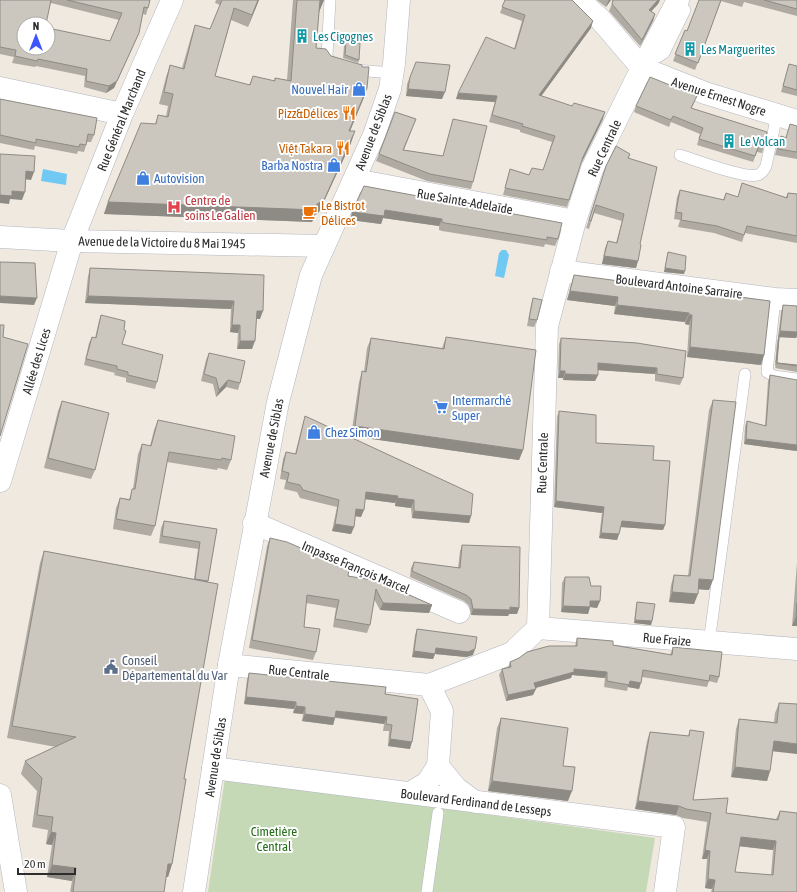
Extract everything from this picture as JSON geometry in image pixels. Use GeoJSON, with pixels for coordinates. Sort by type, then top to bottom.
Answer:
{"type":"FeatureCollection","features":[{"type":"Feature","properties":{"kind":"street","name":"Rue Général Marchand"},"geometry":{"type":"LineString","coordinates":[[72,241],[122,114],[172,0]]}},
{"type":"Feature","properties":{"kind":"street","name":"Avenue de Siblas"},"geometry":{"type":"LineString","coordinates":[[194,892],[229,665],[254,523],[278,402],[311,275],[374,135],[393,73],[399,0]]}},
{"type":"Feature","properties":{"kind":"street"},"geometry":{"type":"LineString","coordinates":[[579,0],[644,63]]}},
{"type":"Feature","properties":{"kind":"street","name":"Rue Centrale"},"geometry":{"type":"LineString","coordinates":[[229,665],[429,685],[512,653],[538,628],[546,332],[575,221],[592,169],[644,63],[682,5]]}},
{"type":"Feature","properties":{"kind":"street","name":"Avenue Ernest Nogre"},"geometry":{"type":"LineString","coordinates":[[644,63],[705,93],[787,118]]}},
{"type":"Feature","properties":{"kind":"street"},"geometry":{"type":"LineString","coordinates":[[0,88],[122,114]]}},
{"type":"Feature","properties":{"kind":"street","name":"Rue Sainte-Adelaïde"},"geometry":{"type":"LineString","coordinates":[[355,180],[575,221]]}},
{"type":"Feature","properties":{"kind":"street","name":"Avenue de la Victoire du 8 Mai 1945"},"geometry":{"type":"LineString","coordinates":[[0,237],[72,241],[324,246]]}},
{"type":"Feature","properties":{"kind":"street","name":"Allée des Lices"},"geometry":{"type":"LineString","coordinates":[[0,481],[72,241]]}},
{"type":"Feature","properties":{"kind":"street","name":"Boulevard Antoine Sarraire"},"geometry":{"type":"LineString","coordinates":[[561,271],[775,299],[797,300]]}},
{"type":"Feature","properties":{"kind":"street","name":"Impasse François Marcel"},"geometry":{"type":"LineString","coordinates":[[254,523],[459,612]]}},
{"type":"Feature","properties":{"kind":"street","name":"Rue Fraize"},"geometry":{"type":"LineString","coordinates":[[538,628],[797,649]]}},
{"type":"Feature","properties":{"kind":"street"},"geometry":{"type":"LineString","coordinates":[[410,793],[427,783],[438,766],[442,711],[429,685]]}},
{"type":"Feature","properties":{"kind":"street"},"geometry":{"type":"LineString","coordinates":[[438,766],[456,788],[475,802]]}},
{"type":"Feature","properties":{"kind":"street","name":"Boulevard Ferdinand de Lesseps"},"geometry":{"type":"LineString","coordinates":[[213,768],[674,827],[665,892]]}},
{"type":"Feature","properties":{"kind":"street"},"geometry":{"type":"LineString","coordinates":[[0,795],[16,892]]}},
{"type":"Feature","properties":{"kind":"lane"},"geometry":{"type":"LineString","coordinates":[[330,0],[327,53],[329,61],[356,70],[393,73]]}},
{"type":"Feature","properties":{"kind":"lane"},"geometry":{"type":"LineString","coordinates":[[680,155],[742,174],[753,176],[761,174],[787,118]]}},
{"type":"Feature","properties":{"kind":"lane"},"geometry":{"type":"LineString","coordinates":[[775,299],[767,372],[770,376],[797,379]]}},
{"type":"Feature","properties":{"kind":"lane"},"geometry":{"type":"LineString","coordinates":[[709,643],[744,374]]}},
{"type":"Feature","properties":{"kind":"lane"},"geometry":{"type":"LineString","coordinates":[[427,892],[438,813]]}},
{"type":"Feature","properties":{"kind":"green space","name":"Cimetière Central"},"geometry":{"type":"Polygon","coordinates":[[[225,778],[655,838],[646,892],[208,892],[225,778]]]}},
{"type":"Feature","properties":{"kind":"water"},"geometry":{"type":"Polygon","coordinates":[[[43,169],[67,174],[66,185],[41,181],[43,169]]]}},
{"type":"Feature","properties":{"kind":"water"},"geometry":{"type":"Polygon","coordinates":[[[502,250],[506,250],[509,255],[504,278],[495,276],[499,253],[502,250]]]}},
{"type":"Feature","properties":{"kind":"building"},"geometry":{"type":"Polygon","coordinates":[[[0,0],[51,0],[48,16],[16,16],[16,50],[0,47],[0,0]]]}},
{"type":"Feature","properties":{"kind":"building"},"geometry":{"type":"Polygon","coordinates":[[[67,0],[150,0],[148,8],[144,7],[139,33],[117,81],[109,86],[86,81],[87,69],[15,56],[16,50],[16,56],[56,56],[56,30],[110,41],[122,13],[67,0]]]}},
{"type":"Feature","properties":{"kind":"building"},"geometry":{"type":"Polygon","coordinates":[[[222,0],[258,0],[252,15],[234,8],[215,76],[250,85],[253,76],[275,81],[275,78],[291,81],[297,0],[320,0],[316,48],[326,49],[331,56],[362,65],[362,67],[369,67],[367,88],[349,131],[355,131],[324,200],[317,204],[316,210],[108,202],[141,123],[156,124],[158,115],[168,117],[173,94],[164,92],[170,65],[184,69],[195,25],[210,29],[222,0]]]}},
{"type":"Feature","properties":{"kind":"building"},"geometry":{"type":"Polygon","coordinates":[[[505,0],[572,0],[593,21],[539,95],[572,106],[574,103],[605,112],[583,157],[569,200],[505,188],[510,169],[529,175],[532,168],[543,170],[555,136],[522,126],[523,124],[492,115],[497,96],[458,93],[486,37],[515,49],[525,15],[502,7],[505,0]]]}},
{"type":"Feature","properties":{"kind":"building"},"geometry":{"type":"Polygon","coordinates":[[[613,0],[658,0],[649,10],[655,14],[642,40],[612,4],[613,0]]]}},
{"type":"Feature","properties":{"kind":"building","name":"Les Marguerites"},"geometry":{"type":"Polygon","coordinates":[[[699,0],[721,0],[698,63],[675,54],[685,30],[687,31],[699,0]]]}},
{"type":"Feature","properties":{"kind":"building"},"geometry":{"type":"Polygon","coordinates":[[[764,0],[797,0],[797,9],[764,0]]]}},
{"type":"Feature","properties":{"kind":"building"},"geometry":{"type":"Polygon","coordinates":[[[346,42],[360,43],[359,60],[345,55],[346,42]]]}},
{"type":"Feature","properties":{"kind":"building"},"geometry":{"type":"Polygon","coordinates":[[[416,62],[450,65],[445,92],[408,89],[410,77],[416,62]]]}},
{"type":"Feature","properties":{"kind":"building"},"geometry":{"type":"Polygon","coordinates":[[[789,64],[797,66],[797,90],[783,86],[789,64]]]}},
{"type":"Feature","properties":{"kind":"building"},"geometry":{"type":"Polygon","coordinates":[[[650,77],[697,96],[691,108],[767,132],[764,146],[759,145],[755,156],[699,139],[703,128],[673,116],[671,120],[636,106],[650,77]]]}},
{"type":"Feature","properties":{"kind":"building"},"geometry":{"type":"Polygon","coordinates":[[[0,99],[97,118],[94,135],[88,134],[86,145],[80,144],[79,147],[36,139],[36,143],[0,135],[0,99]]]}},
{"type":"Feature","properties":{"kind":"building"},"geometry":{"type":"Polygon","coordinates":[[[395,112],[416,119],[403,150],[443,156],[453,119],[487,126],[473,182],[430,174],[379,154],[395,112]]]}},
{"type":"Feature","properties":{"kind":"building"},"geometry":{"type":"Polygon","coordinates":[[[790,124],[797,126],[797,152],[778,149],[781,136],[786,138],[790,124]]]}},
{"type":"Feature","properties":{"kind":"building"},"geometry":{"type":"Polygon","coordinates":[[[616,146],[630,154],[628,158],[657,167],[640,244],[638,261],[604,256],[608,241],[617,243],[624,214],[596,205],[591,221],[589,220],[606,166],[616,146]]]}},
{"type":"Feature","properties":{"kind":"building"},"geometry":{"type":"Polygon","coordinates":[[[0,154],[35,156],[34,172],[26,171],[25,192],[12,191],[12,196],[0,195],[0,154]]]}},
{"type":"Feature","properties":{"kind":"building"},"geometry":{"type":"Polygon","coordinates":[[[742,183],[787,198],[788,193],[797,194],[797,236],[747,226],[744,235],[717,226],[681,220],[682,213],[676,212],[680,190],[724,200],[726,193],[738,197],[742,183]]]}},
{"type":"Feature","properties":{"kind":"building"},"geometry":{"type":"Polygon","coordinates":[[[364,186],[562,223],[558,239],[547,237],[547,240],[445,223],[442,222],[442,219],[385,210],[384,216],[352,212],[364,186]]]}},
{"type":"Feature","properties":{"kind":"building"},"geometry":{"type":"Polygon","coordinates":[[[668,252],[686,256],[685,271],[665,268],[668,252]]]}},
{"type":"Feature","properties":{"kind":"building"},"geometry":{"type":"Polygon","coordinates":[[[0,262],[35,263],[37,298],[0,296],[0,262]]]}},
{"type":"Feature","properties":{"kind":"building"},"geometry":{"type":"Polygon","coordinates":[[[90,268],[264,275],[263,311],[257,311],[255,341],[240,341],[240,325],[232,325],[234,301],[88,296],[90,268]]]}},
{"type":"Feature","properties":{"kind":"building"},"geometry":{"type":"Polygon","coordinates":[[[574,275],[770,301],[764,355],[690,347],[692,315],[689,315],[689,313],[617,305],[618,297],[570,291],[574,275]]]}},
{"type":"Feature","properties":{"kind":"building"},"geometry":{"type":"Polygon","coordinates":[[[533,298],[542,300],[537,320],[529,319],[533,298]]]}},
{"type":"Feature","properties":{"kind":"building"},"geometry":{"type":"Polygon","coordinates":[[[783,305],[797,306],[797,332],[780,331],[783,305]]]}},
{"type":"Feature","properties":{"kind":"building"},"geometry":{"type":"Polygon","coordinates":[[[101,315],[125,321],[124,330],[126,331],[122,344],[163,355],[157,382],[128,375],[128,372],[117,369],[117,366],[86,359],[92,337],[96,338],[101,315]]]}},
{"type":"Feature","properties":{"kind":"building"},"geometry":{"type":"Polygon","coordinates":[[[0,325],[4,325],[3,337],[28,344],[0,436],[0,325]]]}},
{"type":"Feature","properties":{"kind":"building","name":"Intermarché Super"},"geometry":{"type":"Polygon","coordinates":[[[446,337],[536,350],[523,450],[355,426],[362,371],[366,372],[371,338],[444,349],[446,337]]]}},
{"type":"Feature","properties":{"kind":"building"},"geometry":{"type":"Polygon","coordinates":[[[779,337],[777,363],[776,363],[779,337]]]}},
{"type":"Feature","properties":{"kind":"building"},"geometry":{"type":"Polygon","coordinates":[[[561,338],[637,343],[686,351],[683,378],[657,374],[657,368],[598,363],[598,375],[565,374],[565,371],[560,371],[561,338]]]}},
{"type":"Feature","properties":{"kind":"building"},"geometry":{"type":"Polygon","coordinates":[[[209,353],[245,361],[240,383],[228,380],[219,390],[216,378],[204,374],[209,353]]]}},
{"type":"Feature","properties":{"kind":"building"},"geometry":{"type":"Polygon","coordinates":[[[770,375],[797,380],[797,445],[746,439],[747,421],[766,426],[770,375]]]}},
{"type":"Feature","properties":{"kind":"building"},"geometry":{"type":"Polygon","coordinates":[[[713,400],[736,402],[713,580],[699,579],[698,594],[672,592],[674,575],[690,576],[713,400]]]}},
{"type":"Feature","properties":{"kind":"building"},"geometry":{"type":"Polygon","coordinates":[[[62,401],[109,413],[95,470],[48,458],[62,401]]]}},
{"type":"Feature","properties":{"kind":"building"},"geometry":{"type":"Polygon","coordinates":[[[559,411],[596,415],[596,443],[654,446],[653,460],[670,461],[665,525],[622,521],[619,534],[601,533],[604,507],[556,501],[559,411]]]}},
{"type":"Feature","properties":{"kind":"building"},"geometry":{"type":"Polygon","coordinates":[[[305,416],[473,494],[471,516],[414,511],[414,500],[397,498],[398,496],[366,492],[364,510],[356,509],[354,527],[335,524],[339,500],[303,490],[300,485],[287,482],[289,473],[282,471],[286,452],[296,454],[305,416]]]}},
{"type":"Feature","properties":{"kind":"building"},"geometry":{"type":"Polygon","coordinates":[[[158,420],[235,436],[231,460],[222,458],[221,460],[169,452],[155,526],[116,519],[120,498],[130,500],[132,489],[135,489],[142,444],[151,446],[158,420]]]}},
{"type":"Feature","properties":{"kind":"building"},"geometry":{"type":"Polygon","coordinates":[[[164,521],[217,529],[208,581],[195,579],[200,542],[162,536],[164,521]]]}},
{"type":"Feature","properties":{"kind":"building"},"geometry":{"type":"Polygon","coordinates":[[[270,538],[287,542],[349,569],[348,576],[372,580],[371,578],[432,605],[383,603],[376,589],[370,625],[335,619],[339,600],[307,595],[304,627],[320,629],[316,652],[252,640],[270,538]]]}},
{"type":"Feature","properties":{"kind":"building"},"geometry":{"type":"Polygon","coordinates":[[[462,545],[520,547],[519,608],[510,607],[510,610],[473,609],[471,599],[466,595],[412,571],[414,562],[460,568],[462,545]]]}},
{"type":"Feature","properties":{"kind":"building","name":"Conseil Départemental du Var"},"geometry":{"type":"Polygon","coordinates":[[[44,551],[218,584],[184,779],[186,779],[172,864],[168,864],[164,892],[73,892],[76,868],[52,865],[56,833],[51,832],[53,817],[37,815],[42,778],[25,761],[76,737],[12,726],[44,551]]]}},
{"type":"Feature","properties":{"kind":"building"},"geometry":{"type":"Polygon","coordinates":[[[565,577],[589,577],[591,586],[601,586],[600,601],[590,601],[590,607],[563,606],[565,577]]]}},
{"type":"Feature","properties":{"kind":"building"},"geometry":{"type":"Polygon","coordinates":[[[637,602],[655,604],[652,621],[635,620],[637,602]]]}},
{"type":"Feature","properties":{"kind":"building"},"geometry":{"type":"Polygon","coordinates":[[[417,629],[477,637],[475,649],[468,652],[436,648],[435,654],[414,651],[417,629]]]}},
{"type":"Feature","properties":{"kind":"building"},"geometry":{"type":"Polygon","coordinates":[[[577,638],[613,641],[613,645],[672,655],[673,647],[722,652],[719,677],[710,675],[709,681],[643,670],[641,683],[630,681],[629,685],[607,681],[607,672],[574,669],[574,672],[534,683],[536,689],[508,695],[502,669],[511,667],[510,662],[527,652],[549,646],[577,646],[577,638]]]}},
{"type":"Feature","properties":{"kind":"building"},"geometry":{"type":"Polygon","coordinates":[[[249,673],[386,687],[385,694],[418,699],[412,742],[390,739],[392,725],[386,724],[387,717],[336,711],[335,718],[305,714],[305,707],[296,706],[296,702],[246,697],[249,673]]]}},
{"type":"Feature","properties":{"kind":"building"},"geometry":{"type":"Polygon","coordinates":[[[779,703],[797,704],[797,744],[774,741],[770,771],[735,767],[739,719],[777,723],[779,703]]]}},
{"type":"Feature","properties":{"kind":"building"},"geometry":{"type":"Polygon","coordinates":[[[501,718],[568,728],[563,766],[575,767],[572,791],[492,781],[501,718]]]}},
{"type":"Feature","properties":{"kind":"building"},"geometry":{"type":"Polygon","coordinates":[[[690,730],[704,732],[693,800],[728,798],[726,813],[778,820],[780,811],[797,813],[797,892],[713,892],[715,880],[708,879],[710,851],[705,850],[711,813],[686,809],[679,806],[638,801],[650,732],[689,736],[690,730]],[[741,837],[735,872],[773,875],[776,841],[741,837]]]}},
{"type":"Feature","properties":{"kind":"place","name":"Les Cigognes"},"geometry":{"type":"Point","coordinates":[302,36]}},
{"type":"Feature","properties":{"kind":"place","name":"Les Marguerites"},"geometry":{"type":"Point","coordinates":[690,49]}},
{"type":"Feature","properties":{"kind":"place","name":"Nouvel Hair"},"geometry":{"type":"Point","coordinates":[359,89]}},
{"type":"Feature","properties":{"kind":"place","name":"Pizz&Délices"},"geometry":{"type":"Point","coordinates":[349,113]}},
{"type":"Feature","properties":{"kind":"place","name":"Le Volcan"},"geometry":{"type":"Point","coordinates":[729,141]}},
{"type":"Feature","properties":{"kind":"place","name":"Việt Takara"},"geometry":{"type":"Point","coordinates":[343,148]}},
{"type":"Feature","properties":{"kind":"place","name":"Barba Nostra"},"geometry":{"type":"Point","coordinates":[334,165]}},
{"type":"Feature","properties":{"kind":"place","name":"Autovision"},"geometry":{"type":"Point","coordinates":[143,178]}},
{"type":"Feature","properties":{"kind":"place","name":"Centre de soins Le Galien"},"geometry":{"type":"Point","coordinates":[174,207]}},
{"type":"Feature","properties":{"kind":"place","name":"Le Bistrot Délices"},"geometry":{"type":"Point","coordinates":[310,212]}},
{"type":"Feature","properties":{"kind":"place","name":"Intermarché Super"},"geometry":{"type":"Point","coordinates":[441,407]}},
{"type":"Feature","properties":{"kind":"place","name":"Chez Simon"},"geometry":{"type":"Point","coordinates":[314,432]}},
{"type":"Feature","properties":{"kind":"place","name":"Conseil Départemental du Var"},"geometry":{"type":"Point","coordinates":[111,667]}}]}
